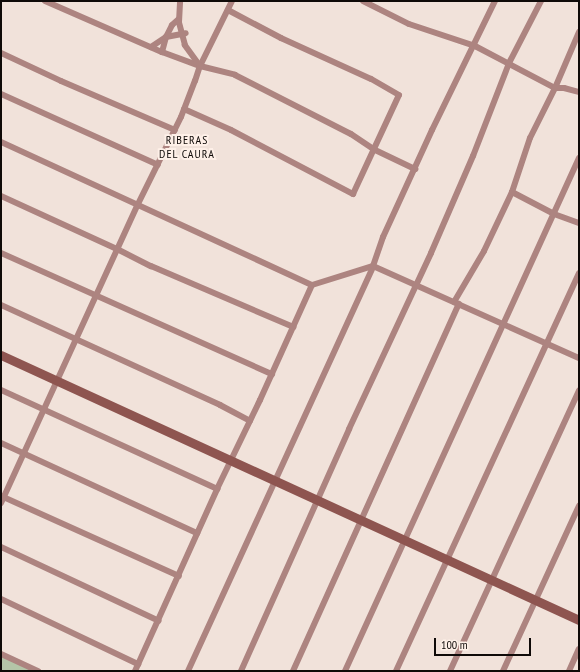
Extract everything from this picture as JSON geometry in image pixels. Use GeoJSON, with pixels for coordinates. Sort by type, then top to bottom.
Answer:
{"type":"FeatureCollection","features":[{"type":"Feature","properties":{"kind":"street"},"geometry":{"type":"LineString","coordinates":[[45,1],[162,52],[200,66],[235,75],[351,134],[373,149],[415,169]]}},
{"type":"Feature","properties":{"kind":"street"},"geometry":{"type":"LineString","coordinates":[[180,1],[179,19],[184,33],[184,45],[200,66]]}},
{"type":"Feature","properties":{"kind":"street"},"geometry":{"type":"LineString","coordinates":[[179,576],[2,499],[45,410],[137,206],[175,130],[200,66],[232,1]]}},
{"type":"Feature","properties":{"kind":"street"},"geometry":{"type":"LineString","coordinates":[[363,1],[390,16],[409,24],[475,46],[555,88],[564,88],[579,92]]}},
{"type":"Feature","properties":{"kind":"street"},"geometry":{"type":"LineString","coordinates":[[188,671],[273,480],[373,266],[383,237],[432,130],[475,46],[495,1]]}},
{"type":"Feature","properties":{"kind":"street"},"geometry":{"type":"LineString","coordinates":[[241,671],[470,163],[509,63],[541,1]]}},
{"type":"Feature","properties":{"kind":"street"},"geometry":{"type":"LineString","coordinates":[[184,109],[231,130],[352,194],[399,95],[371,79],[281,38],[228,10]]}},
{"type":"Feature","properties":{"kind":"street"},"geometry":{"type":"LineString","coordinates":[[162,52],[166,37],[172,25],[179,19]]}},
{"type":"Feature","properties":{"kind":"street"},"geometry":{"type":"LineString","coordinates":[[293,671],[362,521],[457,303],[512,192],[530,138],[555,88],[579,32]]}},
{"type":"Feature","properties":{"kind":"street"},"geometry":{"type":"LineString","coordinates":[[151,47],[166,37],[184,33]]}},
{"type":"Feature","properties":{"kind":"street"},"geometry":{"type":"LineString","coordinates":[[1,53],[61,81],[175,130]]}},
{"type":"Feature","properties":{"kind":"street"},"geometry":{"type":"LineString","coordinates":[[1,94],[158,165]]}},
{"type":"Feature","properties":{"kind":"street"},"geometry":{"type":"LineString","coordinates":[[1,142],[137,206],[312,285],[373,266],[579,358]]}},
{"type":"Feature","properties":{"kind":"street"},"geometry":{"type":"LineString","coordinates":[[345,671],[579,158]]}},
{"type":"Feature","properties":{"kind":"street"},"geometry":{"type":"LineString","coordinates":[[512,192],[554,214],[579,222]]}},
{"type":"Feature","properties":{"kind":"street"},"geometry":{"type":"LineString","coordinates":[[1,196],[192,285],[293,327]]}},
{"type":"Feature","properties":{"kind":"street"},"geometry":{"type":"LineString","coordinates":[[1,253],[272,374]]}},
{"type":"Feature","properties":{"kind":"street"},"geometry":{"type":"LineString","coordinates":[[396,671],[579,273]]}},
{"type":"Feature","properties":{"kind":"street"},"geometry":{"type":"LineString","coordinates":[[135,671],[159,621],[216,490],[250,421],[312,285]]}},
{"type":"Feature","properties":{"kind":"street"},"geometry":{"type":"LineString","coordinates":[[1,305],[220,405],[250,421]]}},
{"type":"Feature","properties":{"kind":"street"},"geometry":{"type":"LineString","coordinates":[[1,355],[579,620]]}},
{"type":"Feature","properties":{"kind":"street"},"geometry":{"type":"LineString","coordinates":[[1,390],[216,490]]}},
{"type":"Feature","properties":{"kind":"street"},"geometry":{"type":"LineString","coordinates":[[450,671],[579,390]]}},
{"type":"Feature","properties":{"kind":"street"},"geometry":{"type":"LineString","coordinates":[[1,442],[197,533]]}},
{"type":"Feature","properties":{"kind":"street"},"geometry":{"type":"LineString","coordinates":[[503,671],[579,506]]}},
{"type":"Feature","properties":{"kind":"street"},"geometry":{"type":"LineString","coordinates":[[1,547],[159,621]]}},
{"type":"Feature","properties":{"kind":"street"},"geometry":{"type":"LineString","coordinates":[[1,599],[138,664]]}},
{"type":"Feature","properties":{"kind":"street"},"geometry":{"type":"LineString","coordinates":[[569,671],[579,649]]}},
{"type":"Feature","properties":{"kind":"street"},"geometry":{"type":"LineString","coordinates":[[1,654],[38,671]]}},
{"type":"Feature","properties":{"kind":"green space"},"geometry":{"type":"Polygon","coordinates":[[[1,655],[36,671],[1,671],[1,655]]]}},
{"type":"Feature","properties":{"kind":"district","name":"RIBERAS DEL CAURA"},"geometry":{"type":"Point","coordinates":[187,147]}}]}
